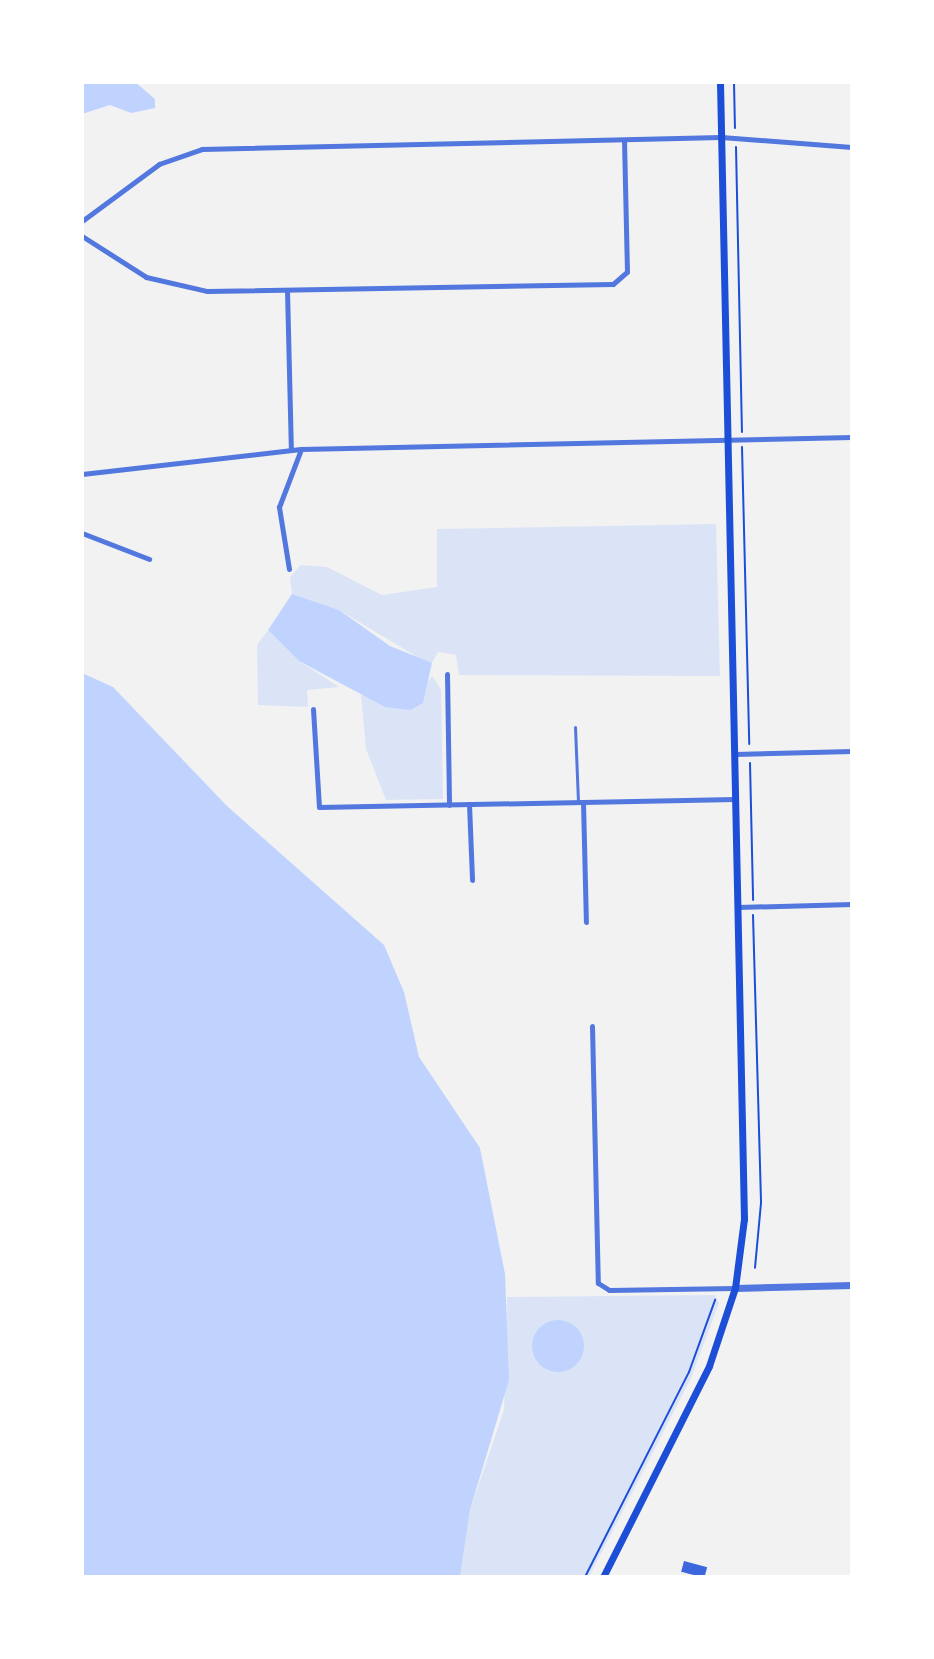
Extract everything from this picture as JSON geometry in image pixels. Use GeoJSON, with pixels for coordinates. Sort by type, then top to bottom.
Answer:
{"type":"FeatureCollection","features":[{"type":"Feature","properties":{"kind":"main road"},"geometry":{"type":"LineString","coordinates":[[603,1577],[704,1376],[735,1288],[745,1183],[720,82]]}},
{"type":"Feature","properties":{"kind":"street"},"geometry":{"type":"LineString","coordinates":[[82,221],[159,164],[202,149],[721,137],[852,147]]}},
{"type":"Feature","properties":{"kind":"street"},"geometry":{"type":"LineString","coordinates":[[82,236],[122,266],[169,285],[287,290],[618,283],[627,272],[624,140]]}},
{"type":"Feature","properties":{"kind":"street"},"geometry":{"type":"LineString","coordinates":[[287,290],[291,450]]}},
{"type":"Feature","properties":{"kind":"street"},"geometry":{"type":"LineString","coordinates":[[82,474],[301,449],[852,437]]}},
{"type":"Feature","properties":{"kind":"street"},"geometry":{"type":"LineString","coordinates":[[289,569],[279,507],[301,449]]}},
{"type":"Feature","properties":{"kind":"street"},"geometry":{"type":"LineString","coordinates":[[82,533],[149,559]]}},
{"type":"Feature","properties":{"kind":"street"},"geometry":{"type":"LineString","coordinates":[[447,674],[449,805]]}},
{"type":"Feature","properties":{"kind":"street"},"geometry":{"type":"LineString","coordinates":[[313,709],[319,807],[736,799]]}},
{"type":"Feature","properties":{"kind":"street"},"geometry":{"type":"LineString","coordinates":[[735,754],[852,751]]}},
{"type":"Feature","properties":{"kind":"street"},"geometry":{"type":"LineString","coordinates":[[581,802],[586,922]]}},
{"type":"Feature","properties":{"kind":"street"},"geometry":{"type":"LineString","coordinates":[[469,804],[472,880]]}},
{"type":"Feature","properties":{"kind":"street"},"geometry":{"type":"LineString","coordinates":[[738,907],[852,904]]}},
{"type":"Feature","properties":{"kind":"street"},"geometry":{"type":"LineString","coordinates":[[592,1026],[598,1283],[609,1290],[852,1285]]}},
{"type":"Feature","properties":{"kind":"lane"},"geometry":{"type":"LineString","coordinates":[[575,727],[581,802]]}},
{"type":"Feature","properties":{"kind":"path"},"geometry":{"type":"LineString","coordinates":[[734,82],[761,1203],[755,1268]]}},
{"type":"Feature","properties":{"kind":"path"},"geometry":{"type":"LineString","coordinates":[[585,1577],[689,1372],[715,1300]]}},
{"type":"Feature","properties":{"kind":"shaded area"},"geometry":{"type":"Polygon","coordinates":[[[716,524],[720,676],[459,675],[456,655],[438,652],[432,663],[424,661],[339,610],[292,594],[290,577],[301,565],[327,567],[382,595],[437,587],[437,529],[716,524]]]}},
{"type":"Feature","properties":{"kind":"shaded area"},"geometry":{"type":"Polygon","coordinates":[[[268,630],[299,661],[339,687],[307,690],[308,707],[258,705],[257,645],[268,630]]]}},
{"type":"Feature","properties":{"kind":"shaded area"},"geometry":{"type":"Polygon","coordinates":[[[432,676],[441,689],[443,799],[386,800],[366,749],[361,695],[410,710],[432,676]]]}},
{"type":"Feature","properties":{"kind":"shaded area"},"geometry":{"type":"Polygon","coordinates":[[[715,1295],[719,1303],[691,1378],[589,1577],[460,1577],[470,1510],[504,1410],[507,1297],[715,1295]]]}},
{"type":"Feature","properties":{"kind":"water"},"geometry":{"type":"Polygon","coordinates":[[[82,82],[135,82],[155,99],[155,108],[131,113],[110,105],[82,114],[82,82]]]}},
{"type":"Feature","properties":{"kind":"water"},"geometry":{"type":"Polygon","coordinates":[[[292,594],[339,610],[390,646],[432,663],[423,703],[410,710],[385,707],[299,661],[268,630],[292,594]]]}},
{"type":"Feature","properties":{"kind":"water"},"geometry":{"type":"Polygon","coordinates":[[[82,673],[113,687],[227,806],[384,945],[404,992],[419,1057],[480,1148],[505,1274],[509,1380],[470,1510],[460,1577],[82,1577],[82,673]]]}},
{"type":"Feature","properties":{"kind":"water"},"geometry":{"type":"Polygon","coordinates":[[[558,1320],[576,1328],[584,1346],[576,1364],[558,1372],[540,1364],[532,1346],[540,1328],[558,1320]]]}},
{"type":"Feature","properties":{"kind":"building"},"geometry":{"type":"Polygon","coordinates":[[[684,1561],[707,1567],[705,1577],[681,1572],[684,1561]]]}}]}
